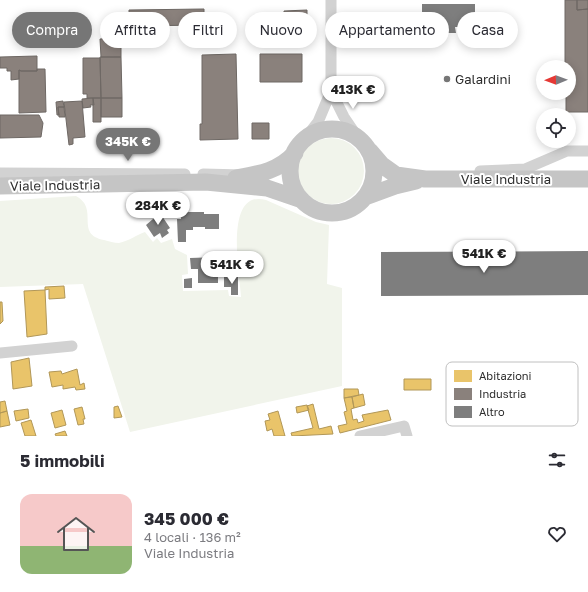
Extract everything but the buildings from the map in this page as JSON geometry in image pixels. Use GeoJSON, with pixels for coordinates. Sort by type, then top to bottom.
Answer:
{"type":"FeatureCollection","features":[{"type":"Feature","properties":{"kind":"main road","name":"Viale Industria"},"geometry":{"type":"LineString","coordinates":[[206,182],[256,175],[272,171],[287,162],[299,147],[316,133],[330,129],[345,132],[362,143],[382,165],[396,175],[425,179],[588,179]]}},
{"type":"Feature","properties":{"kind":"main road"},"geometry":{"type":"LineString","coordinates":[[362,143],[373,161],[374,176],[365,198]]}},
{"type":"Feature","properties":{"kind":"main road"},"geometry":{"type":"LineString","coordinates":[[299,147],[292,161],[291,178],[295,189],[302,200]]}},
{"type":"Feature","properties":{"kind":"main road","name":"Viale Industria"},"geometry":{"type":"LineString","coordinates":[[1,183],[206,182],[267,188],[302,200],[315,209],[330,213],[346,211],[360,203],[365,198],[395,186],[425,179]]}},
{"type":"Feature","properties":{"kind":"street"},"geometry":{"type":"LineString","coordinates":[[299,147],[318,122],[331,91],[331,0]]}},
{"type":"Feature","properties":{"kind":"street"},"geometry":{"type":"LineString","coordinates":[[331,91],[344,118],[362,143]]}},
{"type":"Feature","properties":{"kind":"street"},"geometry":{"type":"LineString","coordinates":[[425,179],[455,172],[525,169],[567,151],[588,151]]}},
{"type":"Feature","properties":{"kind":"street","name":"Viale Industria"},"geometry":{"type":"LineString","coordinates":[[1,183],[256,175]]}},
{"type":"Feature","properties":{"kind":"street"},"geometry":{"type":"LineString","coordinates":[[0,353],[72,346]]}},
{"type":"Feature","properties":{"kind":"street"},"geometry":{"type":"LineString","coordinates":[[360,436],[406,431]]}},
{"type":"Feature","properties":{"kind":"shaded area"},"geometry":{"type":"Polygon","coordinates":[[[325,138],[337,138],[344,140],[355,147],[362,158],[364,171],[362,184],[355,195],[344,202],[337,204],[325,204],[318,202],[307,195],[300,184],[298,177],[298,165],[300,158],[307,147],[318,140],[325,138]]]}},
{"type":"Feature","properties":{"kind":"shaded area"},"geometry":{"type":"Polygon","coordinates":[[[76,196],[83,201],[86,208],[88,227],[90,232],[95,237],[119,243],[145,232],[153,242],[157,238],[161,243],[172,239],[175,249],[187,255],[188,274],[182,275],[183,291],[228,290],[229,296],[241,297],[237,236],[239,220],[244,207],[253,200],[266,200],[316,222],[329,225],[327,284],[342,288],[342,386],[130,432],[83,284],[0,287],[0,201],[76,196]]]}},
{"type":"Feature","properties":{"kind":"place","name":"Galardini"},"geometry":{"type":"Point","coordinates":[447,79]}}]}
